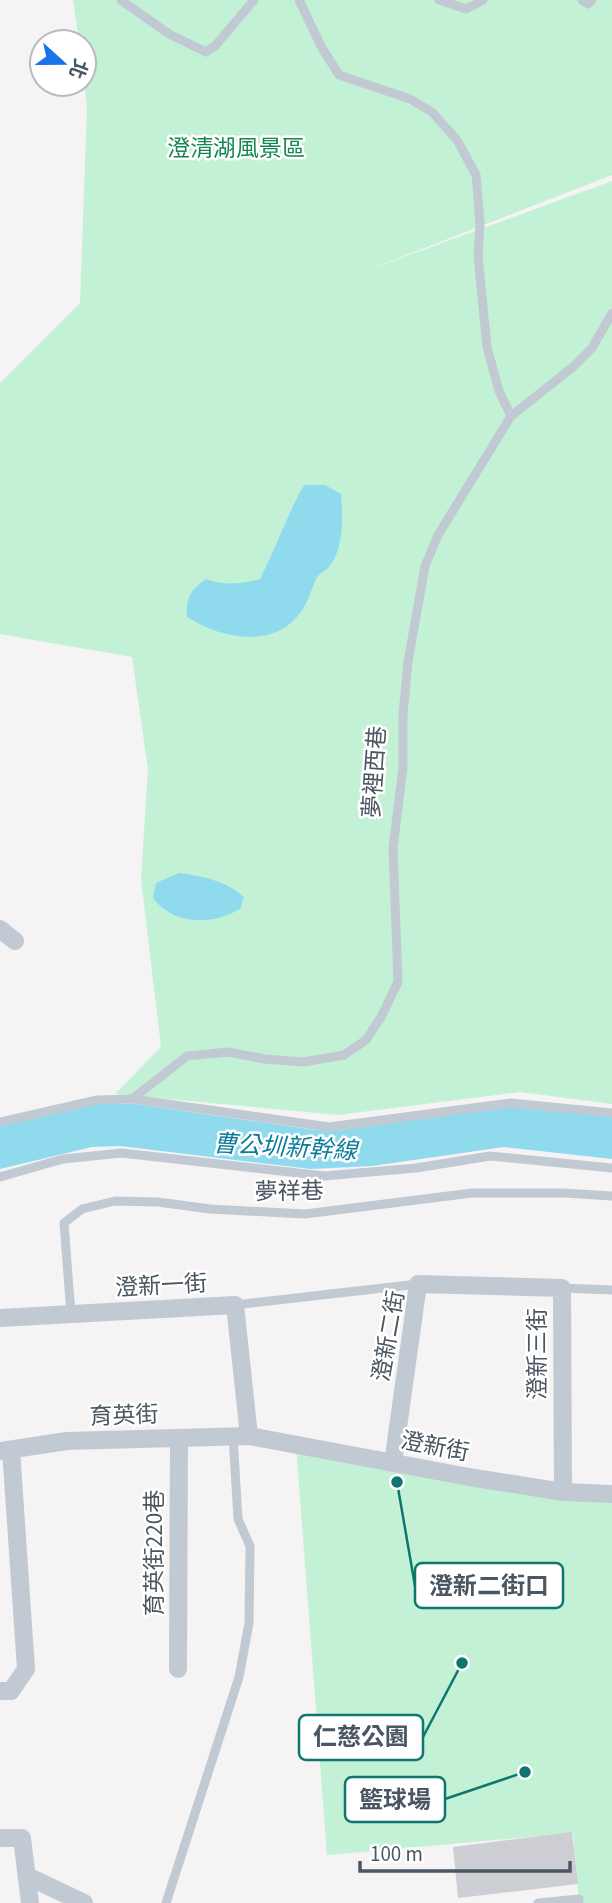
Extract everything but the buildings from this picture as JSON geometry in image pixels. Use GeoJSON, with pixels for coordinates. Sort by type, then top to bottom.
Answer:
{"type":"FeatureCollection","features":[{"type":"Feature","properties":{"kind":"street"},"geometry":{"type":"LineString","coordinates":[[0,929],[15,941]]}},
{"type":"Feature","properties":{"kind":"street","name":"澄新二街"},"geometry":{"type":"LineString","coordinates":[[393,1462],[418,1284],[489,1287]]}},
{"type":"Feature","properties":{"kind":"street","name":"澄新三街"},"geometry":{"type":"LineString","coordinates":[[489,1287],[562,1288],[563,1492]]}},
{"type":"Feature","properties":{"kind":"street","name":"澄新一街"},"geometry":{"type":"LineString","coordinates":[[0,1318],[235,1305],[241,1436]]}},
{"type":"Feature","properties":{"kind":"street","name":"澄新街"},"geometry":{"type":"LineString","coordinates":[[241,1436],[563,1492],[612,1494]]}},
{"type":"Feature","properties":{"kind":"street","name":"育英街"},"geometry":{"type":"LineString","coordinates":[[6,1450],[66,1441],[241,1436]]}},
{"type":"Feature","properties":{"kind":"street","name":"育英街220巷"},"geometry":{"type":"LineString","coordinates":[[178,1669],[179,1438]]}},
{"type":"Feature","properties":{"kind":"street"},"geometry":{"type":"LineString","coordinates":[[0,1691],[11,1691],[26,1669],[6,1450]]}},
{"type":"Feature","properties":{"kind":"street"},"geometry":{"type":"LineString","coordinates":[[0,1838],[22,1838],[30,1903]]}},
{"type":"Feature","properties":{"kind":"street"},"geometry":{"type":"LineString","coordinates":[[27,1876],[84,1903]]}},
{"type":"Feature","properties":{"kind":"lane"},"geometry":{"type":"LineString","coordinates":[[121,0],[169,34],[206,52],[216,45],[254,0]]}},
{"type":"Feature","properties":{"kind":"lane"},"geometry":{"type":"LineString","coordinates":[[299,0],[322,48],[339,75],[410,99],[432,113],[457,139],[476,175],[480,224],[478,256],[486,347],[499,391],[511,416]]}},
{"type":"Feature","properties":{"kind":"lane"},"geometry":{"type":"LineString","coordinates":[[439,0],[466,9],[483,0]]}},
{"type":"Feature","properties":{"kind":"lane"},"geometry":{"type":"LineString","coordinates":[[582,0],[588,4],[592,0]]}},
{"type":"Feature","properties":{"kind":"lane","name":"夢裡西巷"},"geometry":{"type":"LineString","coordinates":[[132,1099],[187,1056],[228,1052],[303,1062],[344,1055],[366,1040],[381,1017],[398,982],[393,848],[403,767],[403,714],[408,662],[425,566],[438,535],[511,416],[573,367],[592,348],[612,313]]}},
{"type":"Feature","properties":{"kind":"lane"},"geometry":{"type":"LineString","coordinates":[[0,1122],[97,1100],[132,1099],[328,1127],[511,1103],[612,1113]]}},
{"type":"Feature","properties":{"kind":"lane"},"geometry":{"type":"LineString","coordinates":[[0,1177],[63,1160],[122,1153],[324,1175],[416,1168],[490,1156],[612,1168]]}},
{"type":"Feature","properties":{"kind":"lane","name":"夢祥巷"},"geometry":{"type":"LineString","coordinates":[[71,1314],[64,1223],[82,1209],[115,1201],[306,1214],[472,1193],[612,1196]]}},
{"type":"Feature","properties":{"kind":"lane"},"geometry":{"type":"LineString","coordinates":[[235,1305],[418,1284]]}},
{"type":"Feature","properties":{"kind":"lane"},"geometry":{"type":"LineString","coordinates":[[562,1288],[612,1290]]}},
{"type":"Feature","properties":{"kind":"lane"},"geometry":{"type":"LineString","coordinates":[[166,1903],[239,1677],[249,1623],[250,1546],[238,1518],[241,1436]]}},
{"type":"Feature","properties":{"kind":"lane"},"geometry":{"type":"LineString","coordinates":[[538,1903],[579,1899],[579,1903]]}},
{"type":"Feature","properties":{"kind":"green space","name":"澄清湖風景區"},"geometry":{"type":"Polygon","coordinates":[[[73,0],[612,0],[612,175],[368,270],[612,181],[612,1104],[520,1092],[338,1115],[115,1094],[161,1047],[141,879],[148,769],[132,657],[0,634],[0,383],[80,303],[86,98],[98,98],[98,28],[77,28],[73,0]]]}},
{"type":"Feature","properties":{"kind":"green space"},"geometry":{"type":"Polygon","coordinates":[[[296,1445],[612,1494],[612,1903],[579,1903],[573,1833],[327,1855],[296,1445]]]}},
{"type":"Feature","properties":{"kind":"water"},"geometry":{"type":"Polygon","coordinates":[[[304,485],[325,485],[341,494],[342,523],[340,543],[333,561],[317,577],[300,613],[289,625],[276,632],[246,637],[215,630],[187,617],[190,595],[206,579],[233,583],[260,579],[304,485]]]}},
{"type":"Feature","properties":{"kind":"water"},"geometry":{"type":"Polygon","coordinates":[[[179,873],[230,887],[244,897],[240,909],[229,915],[205,920],[171,914],[153,898],[156,883],[179,873]]]}},
{"type":"Feature","properties":{"kind":"water","name":"曹公圳新幹線"},"geometry":{"type":"Polygon","coordinates":[[[93,1104],[135,1104],[316,1130],[510,1105],[612,1115],[612,1159],[504,1147],[372,1166],[311,1169],[120,1146],[92,1147],[0,1169],[0,1126],[93,1104]]]}},
{"type":"Feature","properties":{"kind":"place","name":"澄新二街口"},"geometry":{"type":"Point","coordinates":[397,1482]}},
{"type":"Feature","properties":{"kind":"place","name":"仁慈公園"},"geometry":{"type":"Point","coordinates":[462,1663]}},
{"type":"Feature","properties":{"kind":"place","name":"籃球場"},"geometry":{"type":"Point","coordinates":[525,1772]}}]}
